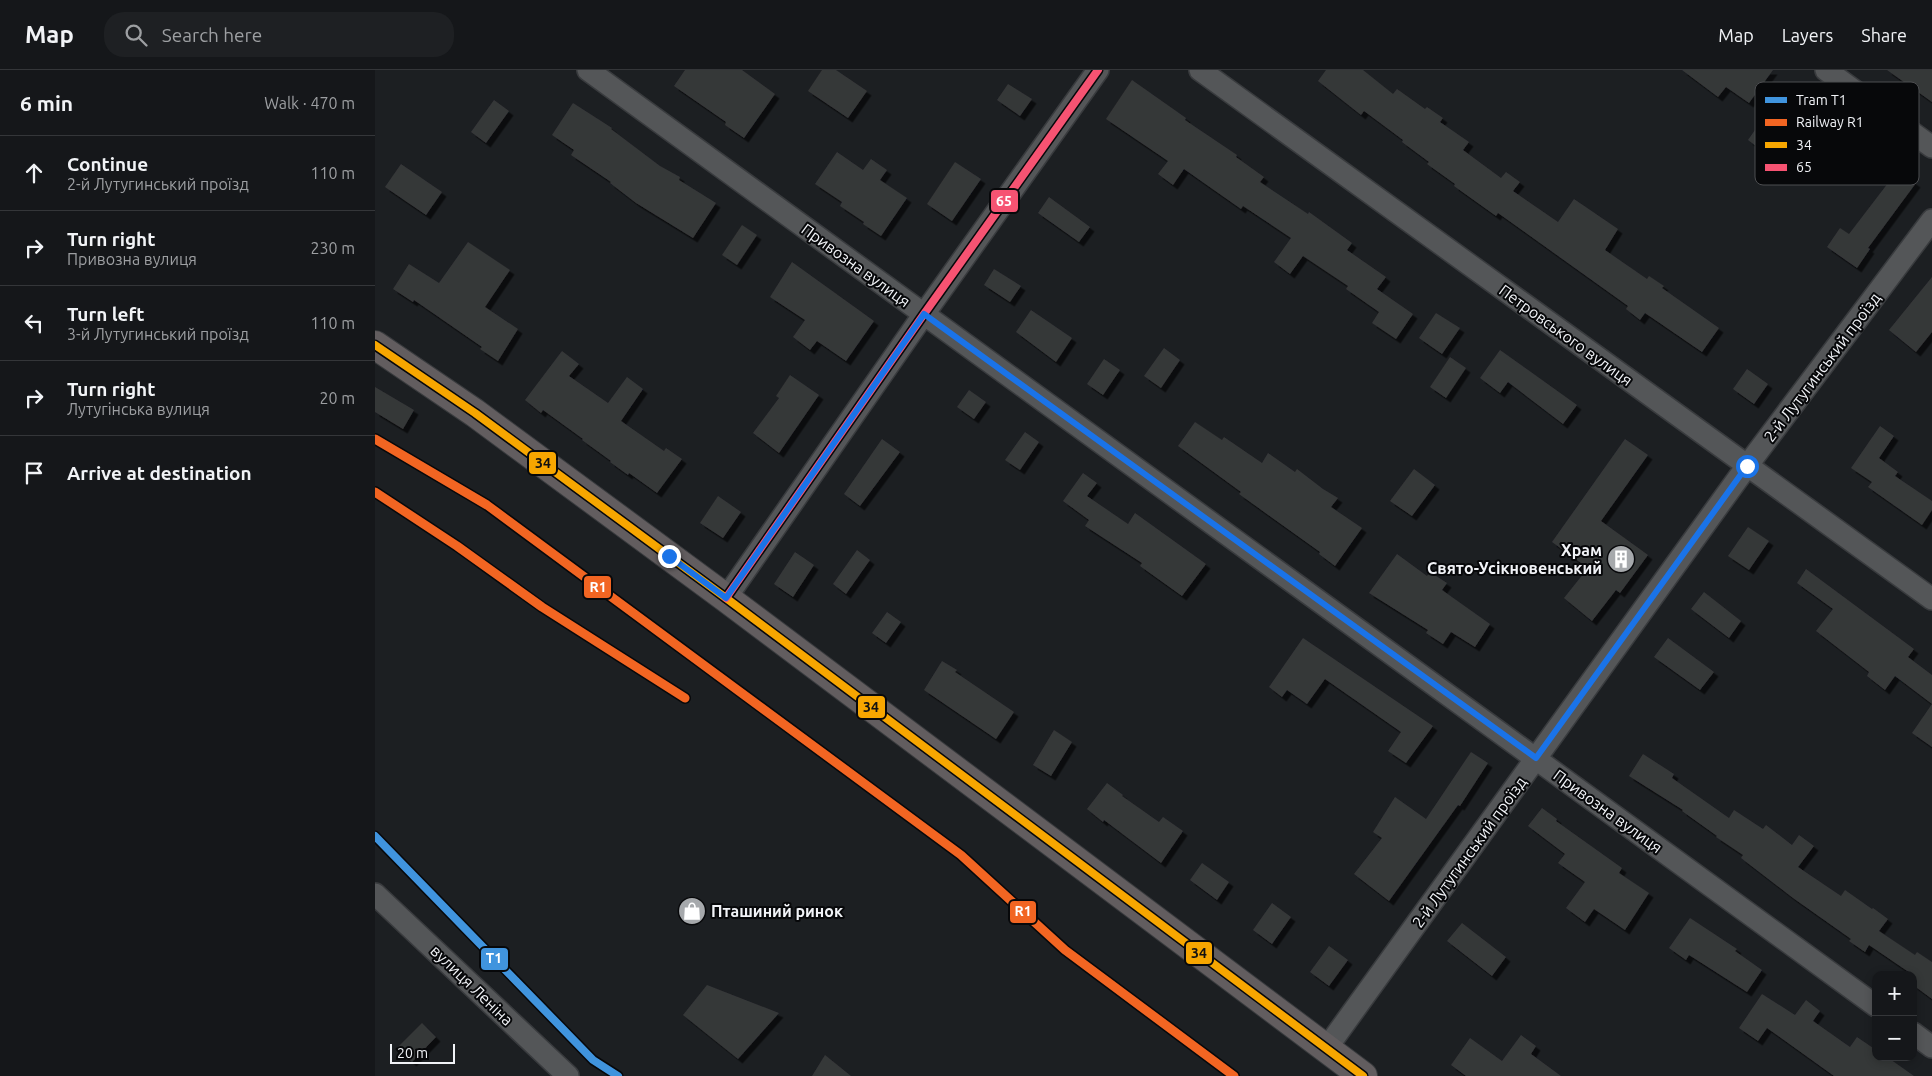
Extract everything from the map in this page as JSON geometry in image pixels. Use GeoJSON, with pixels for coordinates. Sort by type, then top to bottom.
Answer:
{"type":"FeatureCollection","features":[{"type":"Feature","properties":{"kind":"main road"},"geometry":{"type":"LineString","coordinates":[[375,345],[475,413],[726,598],[1363,1076]]}},
{"type":"Feature","properties":{"kind":"street","name":"Привозна вулиця"},"geometry":{"type":"LineString","coordinates":[[588,70],[1872,1003]]}},
{"type":"Feature","properties":{"kind":"street"},"geometry":{"type":"LineString","coordinates":[[726,598],[924,314],[1098,70]]}},
{"type":"Feature","properties":{"kind":"street","name":"Петровського вулиця"},"geometry":{"type":"LineString","coordinates":[[1200,70],[1932,599]]}},
{"type":"Feature","properties":{"kind":"street"},"geometry":{"type":"LineString","coordinates":[[1826,70],[1843,82]]}},
{"type":"Feature","properties":{"kind":"street"},"geometry":{"type":"LineString","coordinates":[[1919,138],[1932,147]]}},
{"type":"Feature","properties":{"kind":"street","name":"2-й Лутугинський проїзд"},"geometry":{"type":"LineString","coordinates":[[1326,1049],[1747,466],[1932,220]]}},
{"type":"Feature","properties":{"kind":"street","name":"вулиця Леніна"},"geometry":{"type":"LineString","coordinates":[[375,894],[568,1076]]}},
{"type":"Feature","properties":{"kind":"street"},"geometry":{"type":"LineString","coordinates":[[1917,1036],[1932,1047]]}},
{"type":"Feature","properties":{"kind":"building"},"geometry":{"type":"Polygon","coordinates":[[[685,70],[742,70],[775,94],[744,138],[725,125],[726,122],[674,86],[685,70]]]}},
{"type":"Feature","properties":{"kind":"building"},"geometry":{"type":"Polygon","coordinates":[[[822,70],[836,70],[867,91],[848,118],[808,91],[822,70]]]}},
{"type":"Feature","properties":{"kind":"building"},"geometry":{"type":"Polygon","coordinates":[[[1326,70],[1363,70],[1393,94],[1397,89],[1425,109],[1427,107],[1443,118],[1440,122],[1469,142],[1463,150],[1501,178],[1506,172],[1520,182],[1513,191],[1558,222],[1574,199],[1618,229],[1605,250],[1647,279],[1649,276],[1664,286],[1662,288],[1719,328],[1702,352],[1645,313],[1640,320],[1626,309],[1628,306],[1498,213],[1496,216],[1454,186],[1455,184],[1427,164],[1429,162],[1402,142],[1403,140],[1364,111],[1361,115],[1318,81],[1326,70]]]}},
{"type":"Feature","properties":{"kind":"building"},"geometry":{"type":"Polygon","coordinates":[[[1682,70],[1773,70],[1764,82],[1755,82],[1755,95],[1749,103],[1726,87],[1718,97],[1682,70]]]}},
{"type":"Feature","properties":{"kind":"building"},"geometry":{"type":"Polygon","coordinates":[[[1887,70],[1932,70],[1932,102],[1919,93],[1919,82],[1904,82],[1887,70]]]}},
{"type":"Feature","properties":{"kind":"building"},"geometry":{"type":"Polygon","coordinates":[[[1132,80],[1186,118],[1185,120],[1237,155],[1236,157],[1264,177],[1260,182],[1308,214],[1309,212],[1352,243],[1347,250],[1386,277],[1377,289],[1413,314],[1396,339],[1372,323],[1379,312],[1346,289],[1348,286],[1303,256],[1290,274],[1274,262],[1291,238],[1243,206],[1241,209],[1184,169],[1173,185],[1158,174],[1168,161],[1106,119],[1132,80]]]}},
{"type":"Feature","properties":{"kind":"building"},"geometry":{"type":"Polygon","coordinates":[[[1008,84],[1032,99],[1020,116],[997,100],[1008,84]]]}},
{"type":"Feature","properties":{"kind":"building"},"geometry":{"type":"Polygon","coordinates":[[[494,100],[509,111],[486,143],[471,132],[494,100]]]}},
{"type":"Feature","properties":{"kind":"building"},"geometry":{"type":"Polygon","coordinates":[[[573,103],[612,128],[660,166],[680,177],[679,180],[716,203],[693,238],[636,203],[611,182],[571,155],[574,150],[552,135],[573,103]]]}},
{"type":"Feature","properties":{"kind":"building"},"geometry":{"type":"Polygon","coordinates":[[[1755,130],[1755,145],[1748,140],[1755,130]]]}},
{"type":"Feature","properties":{"kind":"building"},"geometry":{"type":"Polygon","coordinates":[[[837,152],[863,170],[871,159],[887,170],[880,180],[907,198],[881,236],[840,206],[842,202],[815,184],[837,152]]]}},
{"type":"Feature","properties":{"kind":"building"},"geometry":{"type":"Polygon","coordinates":[[[955,162],[981,179],[952,221],[927,204],[955,162]]]}},
{"type":"Feature","properties":{"kind":"building"},"geometry":{"type":"Polygon","coordinates":[[[401,164],[442,192],[426,215],[385,187],[401,164]]]}},
{"type":"Feature","properties":{"kind":"building"},"geometry":{"type":"Polygon","coordinates":[[[1887,185],[1915,185],[1868,248],[1870,249],[1857,268],[1827,247],[1840,228],[1849,234],[1887,185]]]}},
{"type":"Feature","properties":{"kind":"building"},"geometry":{"type":"Polygon","coordinates":[[[1049,197],[1090,227],[1079,242],[1038,213],[1049,197]]]}},
{"type":"Feature","properties":{"kind":"building"},"geometry":{"type":"Polygon","coordinates":[[[742,225],[757,235],[737,265],[722,255],[742,225]]]}},
{"type":"Feature","properties":{"kind":"building"},"geometry":{"type":"Polygon","coordinates":[[[468,242],[510,270],[485,307],[518,329],[498,361],[480,349],[482,347],[414,300],[413,302],[393,289],[409,264],[439,283],[468,242]]]}},
{"type":"Feature","properties":{"kind":"building"},"geometry":{"type":"Polygon","coordinates":[[[792,262],[874,321],[846,361],[817,341],[810,350],[793,337],[805,320],[770,297],[792,262]]]}},
{"type":"Feature","properties":{"kind":"building"},"geometry":{"type":"Polygon","coordinates":[[[994,269],[1021,286],[1010,302],[984,285],[994,269]]]}},
{"type":"Feature","properties":{"kind":"building"},"geometry":{"type":"Polygon","coordinates":[[[1932,277],[1932,332],[1916,352],[1889,330],[1932,277]]]}},
{"type":"Feature","properties":{"kind":"building"},"geometry":{"type":"Polygon","coordinates":[[[1031,310],[1072,338],[1056,362],[1016,332],[1031,310]]]}},
{"type":"Feature","properties":{"kind":"building"},"geometry":{"type":"Polygon","coordinates":[[[1436,313],[1460,328],[1442,354],[1419,338],[1436,313]]]}},
{"type":"Feature","properties":{"kind":"building"},"geometry":{"type":"Polygon","coordinates":[[[1164,348],[1180,360],[1161,388],[1144,376],[1164,348]]]}},
{"type":"Feature","properties":{"kind":"building"},"geometry":{"type":"Polygon","coordinates":[[[1500,350],[1577,405],[1563,424],[1508,382],[1500,393],[1480,378],[1500,350]]]}},
{"type":"Feature","properties":{"kind":"building"},"geometry":{"type":"Polygon","coordinates":[[[562,351],[579,364],[569,376],[608,403],[627,377],[643,389],[621,421],[664,451],[666,448],[682,459],[657,493],[610,462],[583,439],[543,410],[541,413],[525,400],[562,351]]]}},
{"type":"Feature","properties":{"kind":"building"},"geometry":{"type":"Polygon","coordinates":[[[1450,357],[1466,368],[1446,398],[1430,387],[1450,357]]]}},
{"type":"Feature","properties":{"kind":"building"},"geometry":{"type":"Polygon","coordinates":[[[1104,359],[1120,370],[1103,395],[1087,384],[1104,359]]]}},
{"type":"Feature","properties":{"kind":"building"},"geometry":{"type":"Polygon","coordinates":[[[1747,369],[1768,384],[1754,404],[1733,389],[1747,369]]]}},
{"type":"Feature","properties":{"kind":"building"},"geometry":{"type":"Polygon","coordinates":[[[790,375],[819,395],[779,453],[753,433],[779,398],[776,396],[790,375]]]}},
{"type":"Feature","properties":{"kind":"building"},"geometry":{"type":"Polygon","coordinates":[[[375,387],[414,410],[403,429],[375,412],[375,387]]]}},
{"type":"Feature","properties":{"kind":"building"},"geometry":{"type":"Polygon","coordinates":[[[969,390],[986,402],[974,419],[957,407],[969,390]]]}},
{"type":"Feature","properties":{"kind":"building"},"geometry":{"type":"Polygon","coordinates":[[[1195,422],[1222,440],[1224,437],[1262,463],[1268,453],[1295,472],[1297,469],[1338,498],[1331,507],[1362,528],[1335,566],[1319,554],[1320,552],[1239,494],[1241,492],[1178,446],[1195,422]]]}},
{"type":"Feature","properties":{"kind":"building"},"geometry":{"type":"Polygon","coordinates":[[[1880,426],[1894,436],[1879,458],[1898,472],[1895,476],[1932,501],[1932,510],[1922,525],[1868,487],[1872,482],[1851,468],[1880,426]]]}},
{"type":"Feature","properties":{"kind":"building"},"geometry":{"type":"Polygon","coordinates":[[[1025,432],[1039,442],[1020,470],[1005,460],[1025,432]]]}},
{"type":"Feature","properties":{"kind":"building"},"geometry":{"type":"Polygon","coordinates":[[[882,439],[900,452],[860,506],[844,494],[882,439]]]}},
{"type":"Feature","properties":{"kind":"building"},"geometry":{"type":"Polygon","coordinates":[[[1625,439],[1648,455],[1601,521],[1648,555],[1620,593],[1616,590],[1592,621],[1564,598],[1588,568],[1552,542],[1625,439]]]}},
{"type":"Feature","properties":{"kind":"building"},"geometry":{"type":"Polygon","coordinates":[[[1414,469],[1435,485],[1412,516],[1390,501],[1414,469]]]}},
{"type":"Feature","properties":{"kind":"building"},"geometry":{"type":"Polygon","coordinates":[[[1083,473],[1097,483],[1087,496],[1128,524],[1135,513],[1206,564],[1182,596],[1140,566],[1142,563],[1085,526],[1089,520],[1063,501],[1083,473]]]}},
{"type":"Feature","properties":{"kind":"building"},"geometry":{"type":"Polygon","coordinates":[[[718,496],[741,512],[723,538],[700,523],[718,496]]]}},
{"type":"Feature","properties":{"kind":"building"},"geometry":{"type":"Polygon","coordinates":[[[1748,527],[1769,541],[1749,570],[1728,556],[1748,527]]]}},
{"type":"Feature","properties":{"kind":"building"},"geometry":{"type":"Polygon","coordinates":[[[857,550],[870,560],[846,594],[833,584],[857,550]]]}},
{"type":"Feature","properties":{"kind":"building"},"geometry":{"type":"Polygon","coordinates":[[[795,552],[814,565],[793,597],[774,584],[795,552]]]}},
{"type":"Feature","properties":{"kind":"building"},"geometry":{"type":"Polygon","coordinates":[[[1397,554],[1427,576],[1430,572],[1447,583],[1442,590],[1490,624],[1475,647],[1451,632],[1443,644],[1426,633],[1428,630],[1369,593],[1397,554]]]}},
{"type":"Feature","properties":{"kind":"building"},"geometry":{"type":"Polygon","coordinates":[[[1806,569],[1914,649],[1908,657],[1932,675],[1932,704],[1895,676],[1885,690],[1867,676],[1869,672],[1816,631],[1833,609],[1797,583],[1806,569]]]}},
{"type":"Feature","properties":{"kind":"building"},"geometry":{"type":"Polygon","coordinates":[[[1704,592],[1741,621],[1729,638],[1691,609],[1704,592]]]}},
{"type":"Feature","properties":{"kind":"building"},"geometry":{"type":"Polygon","coordinates":[[[887,612],[901,622],[886,643],[872,633],[887,612]]]}},
{"type":"Feature","properties":{"kind":"building"},"geometry":{"type":"Polygon","coordinates":[[[1303,638],[1433,726],[1406,763],[1388,751],[1401,732],[1325,679],[1307,704],[1287,690],[1282,697],[1269,687],[1303,638]]]}},
{"type":"Feature","properties":{"kind":"building"},"geometry":{"type":"Polygon","coordinates":[[[1668,638],[1714,672],[1700,690],[1654,657],[1668,638]]]}},
{"type":"Feature","properties":{"kind":"building"},"geometry":{"type":"Polygon","coordinates":[[[942,661],[1014,712],[996,739],[924,690],[942,661]]]}},
{"type":"Feature","properties":{"kind":"building"},"geometry":{"type":"Polygon","coordinates":[[[1932,704],[1932,747],[1912,733],[1932,704]]]}},
{"type":"Feature","properties":{"kind":"building"},"geometry":{"type":"Polygon","coordinates":[[[1054,730],[1072,742],[1051,776],[1033,765],[1054,730]]]}},
{"type":"Feature","properties":{"kind":"building"},"geometry":{"type":"Polygon","coordinates":[[[1471,752],[1488,763],[1460,806],[1458,805],[1389,901],[1354,874],[1382,838],[1373,832],[1395,797],[1426,819],[1471,752]]]}},
{"type":"Feature","properties":{"kind":"building"},"geometry":{"type":"Polygon","coordinates":[[[1643,754],[1674,774],[1672,778],[1729,818],[1734,810],[1763,829],[1766,825],[1792,845],[1799,835],[1814,846],[1798,867],[1841,896],[1845,890],[1873,908],[1888,919],[1879,931],[1915,955],[1917,952],[1932,962],[1932,999],[1917,988],[1917,971],[1907,971],[1869,945],[1865,952],[1849,941],[1851,939],[1741,858],[1743,855],[1716,837],[1683,810],[1629,776],[1643,754]]]}},
{"type":"Feature","properties":{"kind":"building"},"geometry":{"type":"Polygon","coordinates":[[[1107,783],[1159,822],[1163,817],[1183,831],[1161,863],[1087,809],[1107,783]]]}},
{"type":"Feature","properties":{"kind":"building"},"geometry":{"type":"Polygon","coordinates":[[[1542,808],[1557,819],[1556,821],[1622,868],[1619,873],[1649,893],[1625,930],[1594,909],[1585,922],[1566,908],[1585,882],[1558,863],[1565,854],[1528,826],[1542,808]]]}},
{"type":"Feature","properties":{"kind":"building"},"geometry":{"type":"Polygon","coordinates":[[[1202,863],[1229,882],[1217,900],[1190,880],[1202,863]]]}},
{"type":"Feature","properties":{"kind":"building"},"geometry":{"type":"Polygon","coordinates":[[[1272,903],[1291,917],[1272,944],[1253,930],[1272,903]]]}},
{"type":"Feature","properties":{"kind":"building"},"geometry":{"type":"Polygon","coordinates":[[[1690,918],[1737,949],[1735,951],[1762,970],[1747,992],[1689,955],[1686,960],[1669,948],[1690,918]]]}},
{"type":"Feature","properties":{"kind":"building"},"geometry":{"type":"Polygon","coordinates":[[[1462,923],[1506,957],[1492,976],[1447,941],[1462,923]]]}},
{"type":"Feature","properties":{"kind":"building"},"geometry":{"type":"Polygon","coordinates":[[[1329,946],[1348,960],[1329,986],[1310,972],[1329,946]]]}},
{"type":"Feature","properties":{"kind":"building"},"geometry":{"type":"Polygon","coordinates":[[[707,985],[779,1013],[738,1059],[683,1015],[707,985]]]}},
{"type":"Feature","properties":{"kind":"building"},"geometry":{"type":"Polygon","coordinates":[[[1762,994],[1795,1015],[1806,1000],[1820,1011],[1813,1021],[1850,1047],[1857,1037],[1872,1047],[1872,1061],[1893,1061],[1914,1076],[1834,1076],[1767,1028],[1758,1041],[1739,1028],[1762,994]]]}},
{"type":"Feature","properties":{"kind":"building"},"geometry":{"type":"Polygon","coordinates":[[[422,1023],[436,1037],[412,1062],[397,1048],[422,1023]]]}},
{"type":"Feature","properties":{"kind":"building"},"geometry":{"type":"Polygon","coordinates":[[[1521,1035],[1536,1046],[1531,1054],[1561,1076],[1466,1076],[1451,1065],[1470,1038],[1502,1061],[1521,1035]]]}},
{"type":"Feature","properties":{"kind":"building"},"geometry":{"type":"Polygon","coordinates":[[[825,1055],[851,1076],[812,1076],[825,1055]]]}},
{"type":"Feature","properties":{"kind":"tram line","name":"T1"},"geometry":{"type":"LineString","coordinates":[[375,836],[593,1060],[618,1076]]}},
{"type":"Feature","properties":{"kind":"rail line","name":"R1"},"geometry":{"type":"LineString","coordinates":[[375,439],[487,505],[961,855],[1065,950],[1234,1076]]}},
{"type":"Feature","properties":{"kind":"rail line","name":"R1"},"geometry":{"type":"LineString","coordinates":[[375,492],[457,546],[542,607],[685,698]]}},
{"type":"Feature","properties":{"kind":"transit line","name":"65"},"geometry":{"type":"LineString","coordinates":[[726,598],[924,314],[1098,70]]}},
{"type":"Feature","properties":{"kind":"transit line","name":"34"},"geometry":{"type":"LineString","coordinates":[[375,345],[475,413],[726,598],[1363,1076]]}},
{"type":"Feature","properties":{"kind":"place","name":"Храм Свято-Усікновенський"},"geometry":{"type":"Point","coordinates":[1621,559]}},
{"type":"Feature","properties":{"kind":"place","name":"Пташиний ринок"},"geometry":{"type":"Point","coordinates":[692,911]}},
{"type":"Feature","properties":{"kind":"route"},"geometry":{"type":"LineString","coordinates":[[669,556],[726,598],[924,314],[1536,758],[1747,466]]}}]}
